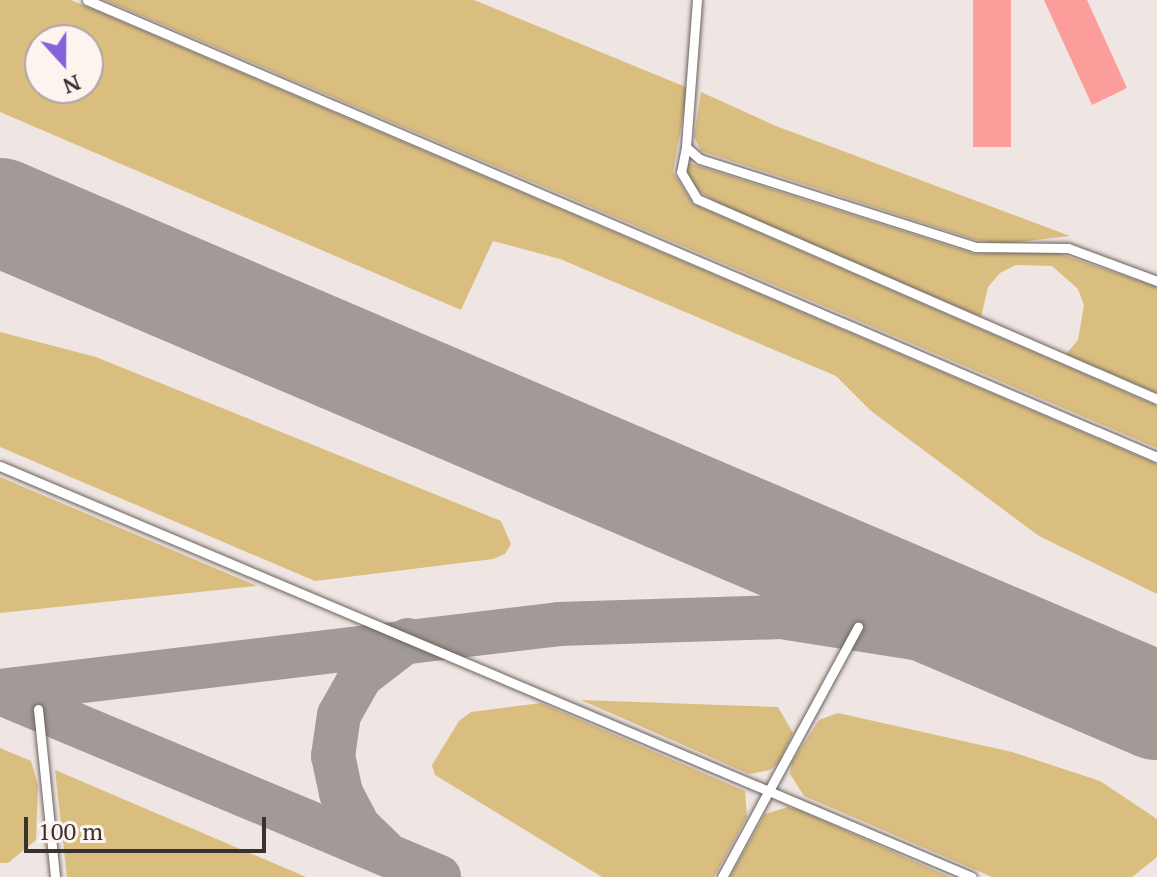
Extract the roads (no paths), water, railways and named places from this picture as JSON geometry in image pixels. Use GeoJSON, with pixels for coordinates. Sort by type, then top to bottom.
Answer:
{"type":"FeatureCollection","features":[{"type":"Feature","properties":{"kind":"lane"},"geometry":{"type":"LineString","coordinates":[[87,0],[1157,457]]}},
{"type":"Feature","properties":{"kind":"lane"},"geometry":{"type":"LineString","coordinates":[[697,0],[686,147],[681,172],[697,199],[1157,399]]}},
{"type":"Feature","properties":{"kind":"lane"},"geometry":{"type":"LineString","coordinates":[[686,147],[700,159],[975,247],[1068,248],[1157,281]]}},
{"type":"Feature","properties":{"kind":"lane"},"geometry":{"type":"LineString","coordinates":[[0,466],[972,877]]}},
{"type":"Feature","properties":{"kind":"lane"},"geometry":{"type":"LineString","coordinates":[[722,877],[858,627]]}},
{"type":"Feature","properties":{"kind":"lane"},"geometry":{"type":"LineString","coordinates":[[38,709],[55,877]]}}]}
